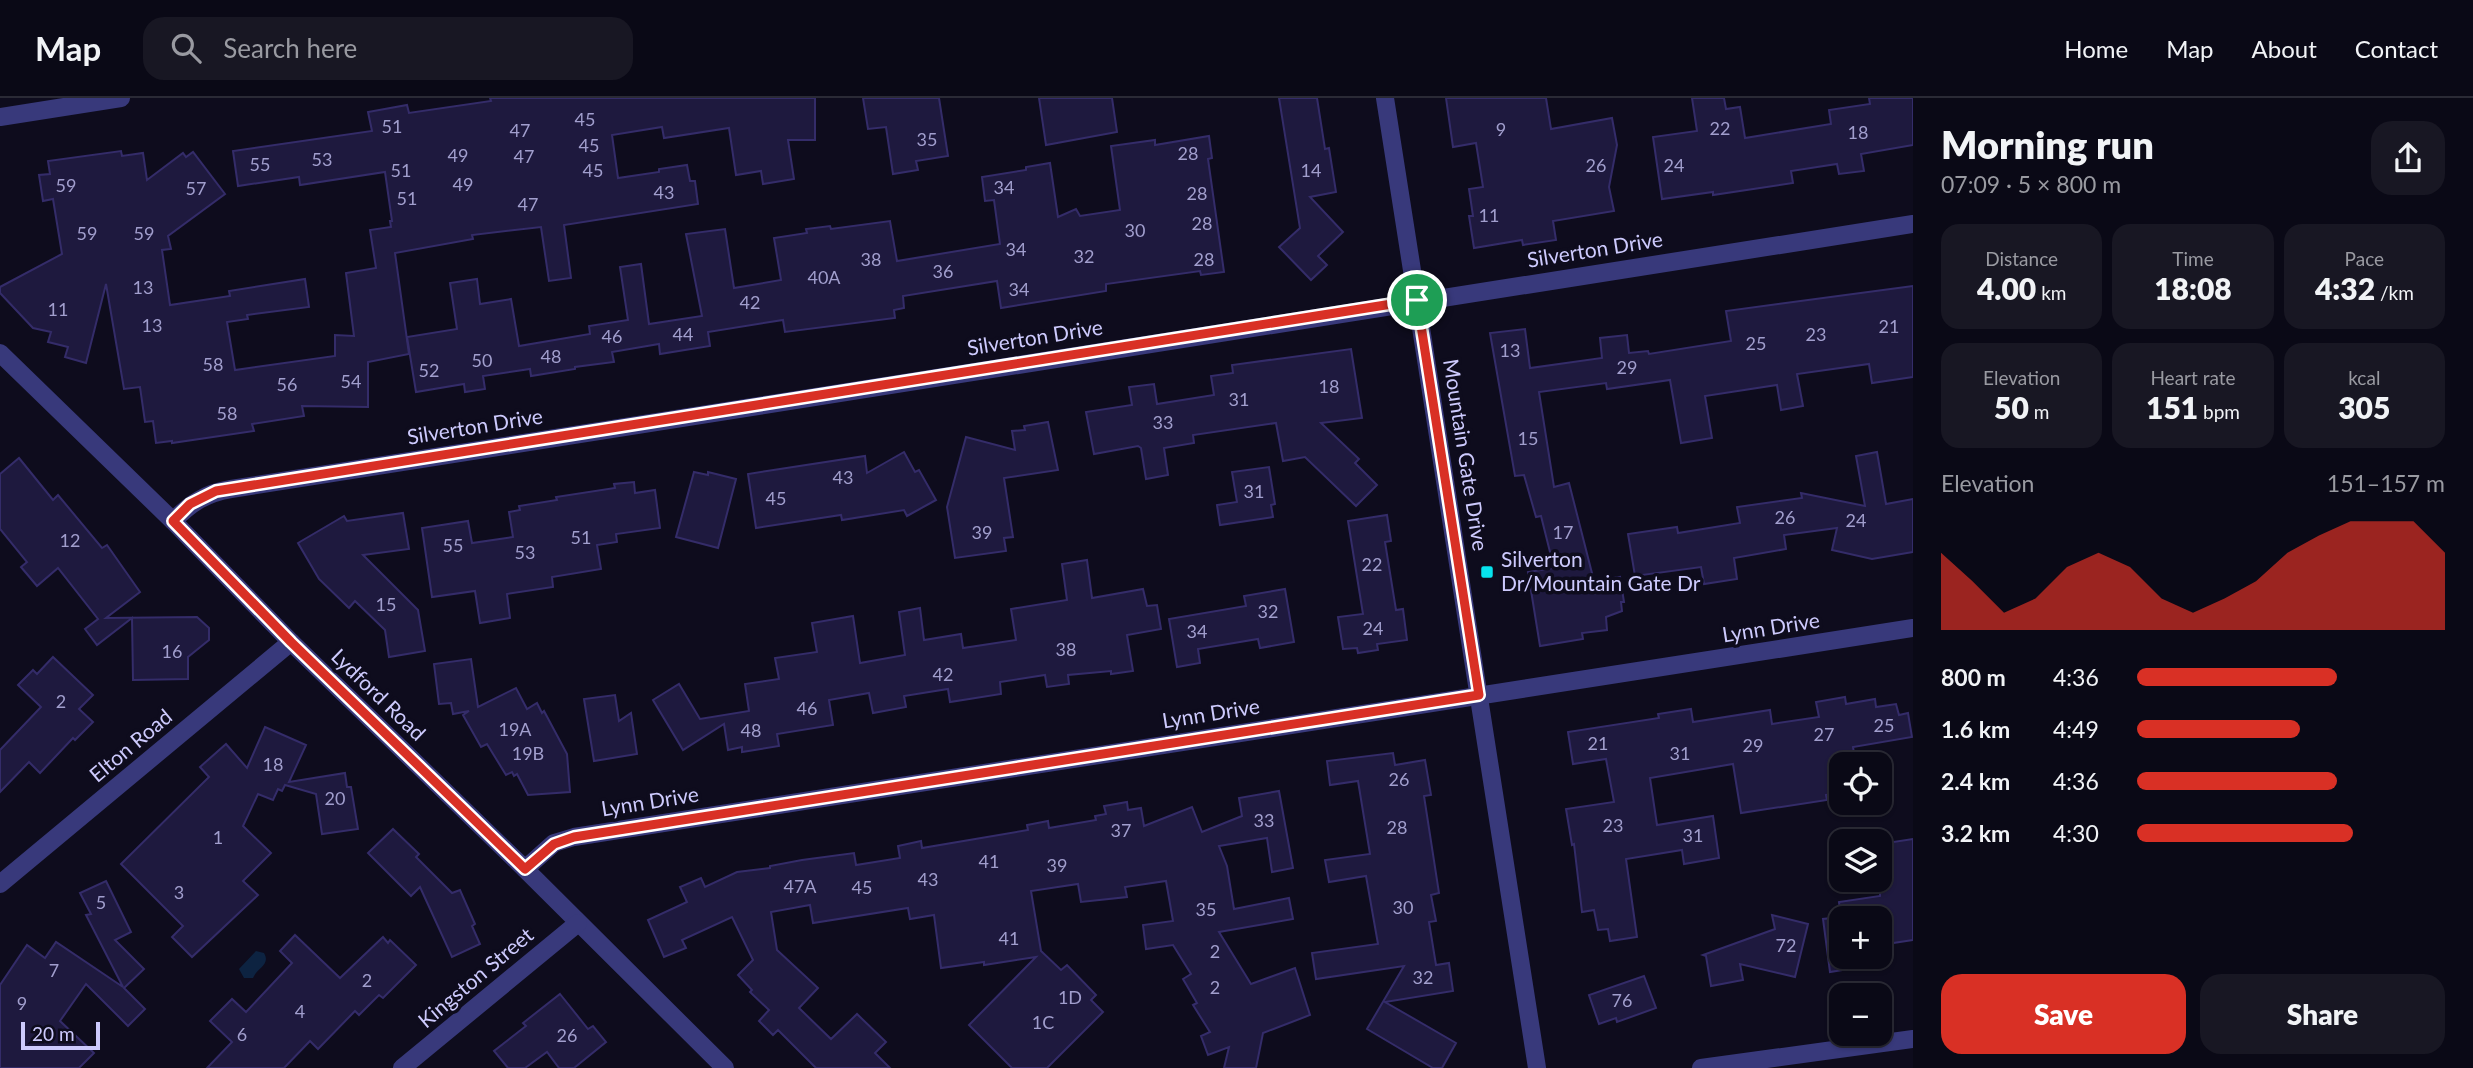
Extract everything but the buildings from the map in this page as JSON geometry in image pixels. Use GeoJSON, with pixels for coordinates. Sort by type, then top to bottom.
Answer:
{"type":"FeatureCollection","features":[{"type":"Feature","properties":{"kind":"street"},"geometry":{"type":"LineString","coordinates":[[0,117],[121,98]]}},
{"type":"Feature","properties":{"kind":"street","name":"Mountain Gate Drive"},"geometry":{"type":"LineString","coordinates":[[1385,98],[1537,1068]]}},
{"type":"Feature","properties":{"kind":"street","name":"Silverton Drive"},"geometry":{"type":"LineString","coordinates":[[173,521],[190,504],[216,491],[1913,223]]}},
{"type":"Feature","properties":{"kind":"street","name":"Lydford Road"},"geometry":{"type":"LineString","coordinates":[[2,360],[173,521],[291,642],[725,1068]]}},
{"type":"Feature","properties":{"kind":"street","name":"Lynn Drive"},"geometry":{"type":"LineString","coordinates":[[525,869],[554,844],[574,837],[1913,628]]}},
{"type":"Feature","properties":{"kind":"street","name":"Elton Road"},"geometry":{"type":"LineString","coordinates":[[0,884],[291,642]]}},
{"type":"Feature","properties":{"kind":"street","name":"Kingston Street"},"geometry":{"type":"LineString","coordinates":[[402,1068],[578,923]]}},
{"type":"Feature","properties":{"kind":"street"},"geometry":{"type":"LineString","coordinates":[[1701,1068],[1913,1039]]}},
{"type":"Feature","properties":{"kind":"water"},"geometry":{"type":"Polygon","coordinates":[[[256,951],[264,953],[265,964],[253,978],[244,978],[239,969],[256,951]]]}},
{"type":"Feature","properties":{"kind":"place","name":"Silverton Dr/Mountain Gate Dr"},"geometry":{"type":"Point","coordinates":[1487,572]}},
{"type":"Feature","properties":{"kind":"route"},"geometry":{"type":"LineString","coordinates":[[1417,300],[1479,695],[574,837],[554,844],[525,869],[291,642],[173,521],[190,504],[216,491],[1417,300]]}}]}
